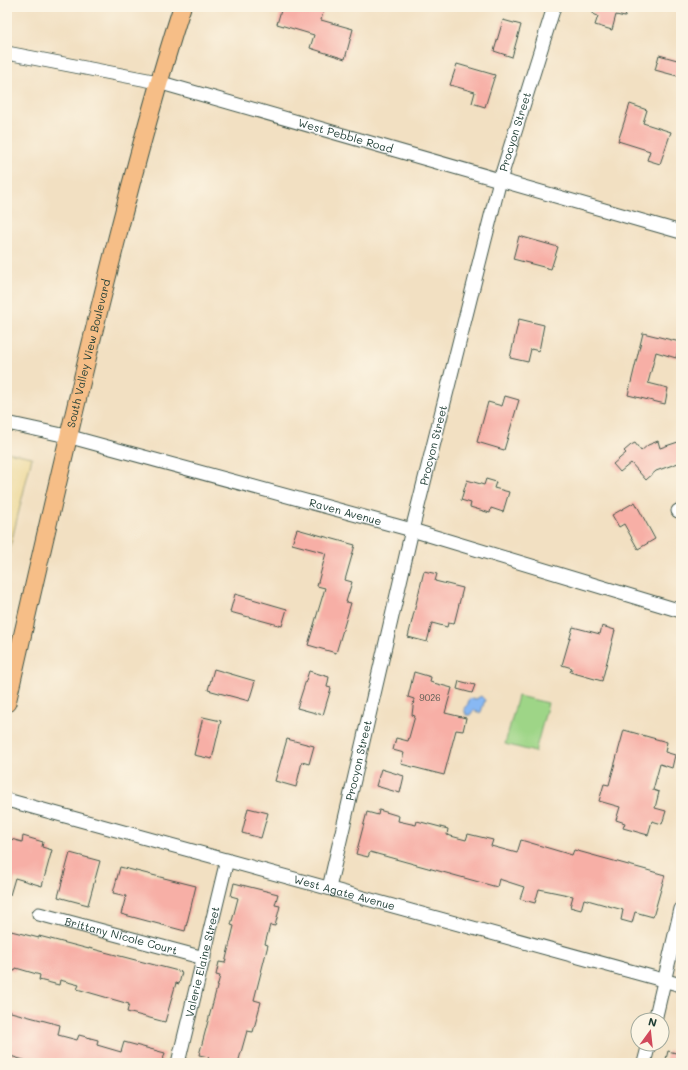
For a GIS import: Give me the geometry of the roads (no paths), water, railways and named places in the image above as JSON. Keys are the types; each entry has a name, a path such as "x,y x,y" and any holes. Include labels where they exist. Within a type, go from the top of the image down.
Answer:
{"main road":[{"name":"South Valley View Boulevard","path":"7,703 67,436 158,82 182,7"}],"street":[{"name":"Procyon Street","path":"329,888 412,530 500,180 554,7"},
{"name":"West Pebble Road","path":"7,53 158,82 681,232"},
{"name":"Raven Avenue","path":"7,423 67,436 412,530 681,611"},
{"name":"West Agate Avenue","path":"7,800 681,985"},
{"name":"Valerie Elaine Street","path":"178,1063 227,860"},
{"path":"657,1012 681,909"},
{"name":"Brittany Nicole Court","path":"40,914 204,958"},
{"path":"644,1063 647,1052"}],"water":[{"path":"481,696 485,700 481,712 479,713 474,710 470,715 466,715 464,708 468,704 468,700 472,698 476,699"}]}
